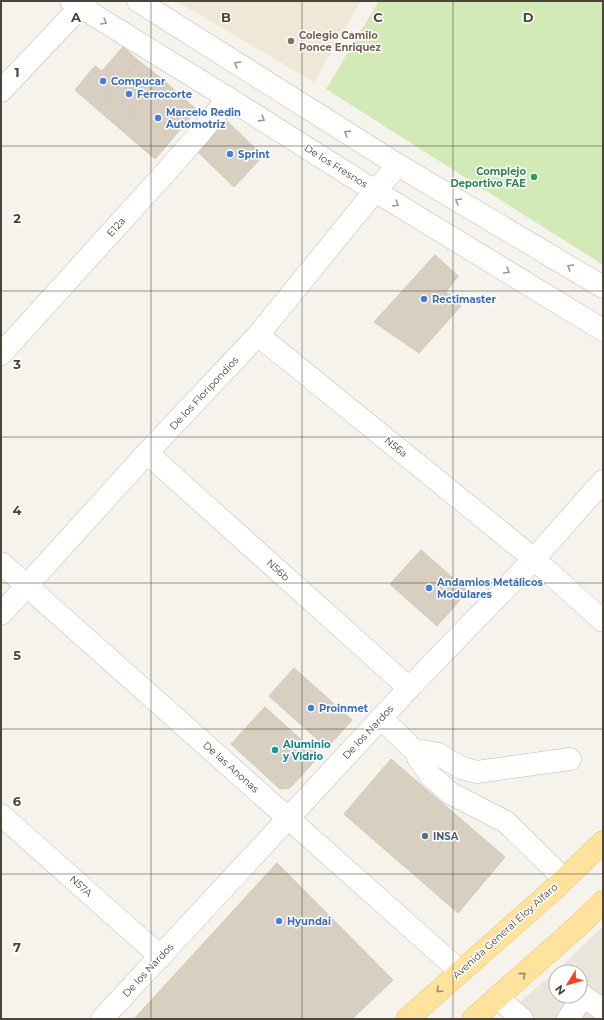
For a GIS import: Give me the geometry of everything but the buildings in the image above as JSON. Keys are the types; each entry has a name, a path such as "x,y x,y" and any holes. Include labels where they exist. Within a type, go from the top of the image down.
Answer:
{"main road":[{"name":"Avenida General Eloy Alfaro","path":"407,1019 564,879 603,842"},
{"path":"473,1019 603,902"}],"street":[{"path":"138,1 398,165 603,287"},
{"path":"1,91 79,3"},
{"name":"De los Fresnos","path":"79,3 375,191 603,330"},
{"name":"E12a","path":"1,354 166,172 228,98"},
{"name":"De los Floripondios","path":"1,614 147,453 258,335 375,191 398,165"},
{"name":"N56a","path":"258,335 534,559 603,621"},
{"name":"N56b","path":"147,453 409,688"},
{"name":"De los Nardos","path":"102,1019 409,688 534,559 603,481"},
{"name":"De las Anonas","path":"1,563 460,971"},
{"path":"381,718 417,753 418,758 430,775 450,793 506,822 564,879"},
{"path":"417,753 423,751 438,754 461,768 477,772 570,759"},
{"name":"N57A","path":"1,815 161,957"},
{"path":"497,997 522,1019"},
{"path":"588,999 603,1010"},
{"path":"568,1019 577,1004"}],"shaded area":[{"name":"Colegio Camilo Ponce Enriquez","path":"176,1 361,1 314,82"},
{"path":"603,926 603,1019 501,1019 548,978 548,1004 588,1004 588,964 564,964"}],"green space":[{"name":"Complejo Deportivo FAE","path":"379,1 603,1 603,265 326,89"}],"place":[{"name":"Colegio Camilo Ponce Enriquez","path":"291,41"},
{"name":"Compucar","path":"103,81"},
{"name":"Ferrocorte","path":"129,94"},
{"name":"Marcelo Redin Automotriz","path":"158,118"},
{"name":"Sprint","path":"230,154"},
{"name":"Complejo Deportivo FAE","path":"534,177"},
{"name":"Rectimaster","path":"424,299"},
{"name":"Andamios Metálicos Modulares","path":"429,588"},
{"name":"Proinmet","path":"311,708"},
{"name":"Aluminio y Vidrio","path":"275,750"},
{"name":"INSA","path":"425,836"},
{"name":"Hyundai","path":"279,921"}]}
